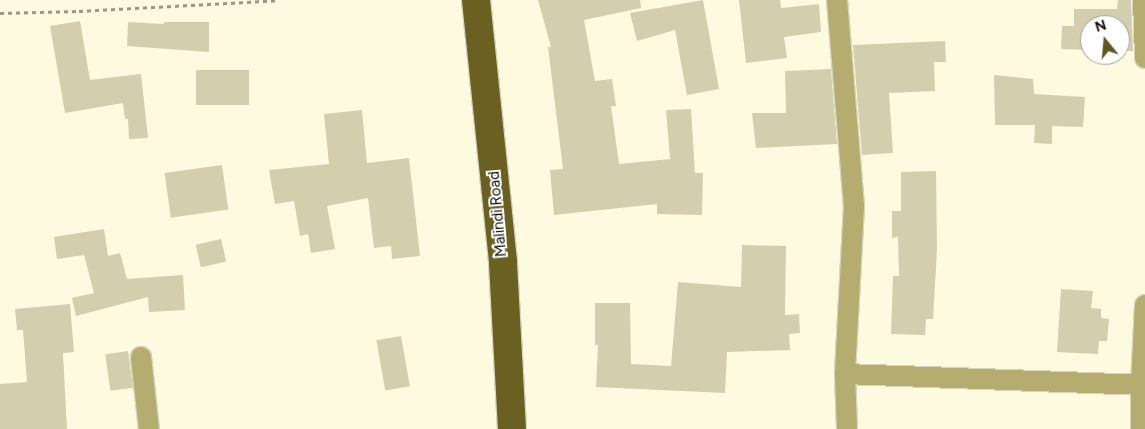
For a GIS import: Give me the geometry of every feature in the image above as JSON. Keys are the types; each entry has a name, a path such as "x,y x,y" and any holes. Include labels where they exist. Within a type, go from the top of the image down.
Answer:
{"highway":[{"name":"Malindi Road","path":"476,0 503,263 512,429"}],"street":[{"path":"837,0 854,206 845,374 847,429"},
{"path":"1143,0 1145,58"},
{"path":"1141,429 1145,304"},
{"path":"141,357 150,429"},
{"path":"845,374 1141,385"}],"path":[{"path":"0,13 79,11 279,0"}],"building":[{"path":"538,0 640,0 641,8 584,20 595,81 612,79 616,106 611,106 619,164 670,159 666,110 691,109 695,173 703,173 702,215 657,214 657,204 554,215 550,170 563,169 548,47 551,47"},
{"path":"703,0 719,89 687,95 675,30 637,41 630,13"},
{"path":"739,0 780,0 781,8 819,4 821,32 784,37 787,58 746,63"},
{"path":"1118,0 1131,0 1133,51 1130,51 1130,15 1080,15 1080,50 1061,49 1062,26 1074,26 1074,9 1117,9"},
{"path":"80,21 90,80 141,74 148,138 129,139 128,119 125,119 123,103 65,113 50,26"},
{"path":"128,22 164,24 164,22 209,22 209,52 127,46"},
{"path":"945,41 946,62 934,62 935,91 889,93 893,153 862,155 853,45"},
{"path":"831,69 837,144 756,148 752,113 786,113 785,71"},
{"path":"196,70 249,70 249,105 196,105"},
{"path":"994,75 1033,79 1034,94 1085,97 1083,127 1052,126 1052,144 1034,143 1035,125 995,125"},
{"path":"362,110 367,163 409,158 420,256 392,259 391,246 374,248 368,198 327,206 335,249 311,253 308,234 300,236 294,201 275,204 269,170 329,164 324,114"},
{"path":"222,165 228,210 171,218 165,173"},
{"path":"936,171 937,250 933,319 926,319 925,335 891,334 893,276 899,276 898,237 892,238 892,211 901,211 901,172"},
{"path":"104,229 108,256 120,253 127,279 183,275 185,310 149,312 148,297 76,316 72,298 94,293 84,255 57,259 54,237"},
{"path":"221,239 226,261 201,267 196,245"},
{"path":"742,245 786,246 785,315 799,314 800,333 789,334 790,350 727,352 725,393 596,387 598,345 595,345 595,303 630,303 631,364 671,366 678,282 741,287"},
{"path":"1061,289 1093,291 1091,308 1101,309 1101,318 1109,319 1107,341 1099,341 1098,354 1057,352"},
{"path":"70,304 74,352 63,353 67,429 0,429 0,384 27,382 23,330 17,330 15,309"},
{"path":"401,336 410,386 385,391 376,340"},
{"path":"128,351 133,388 110,391 105,354"}]}
